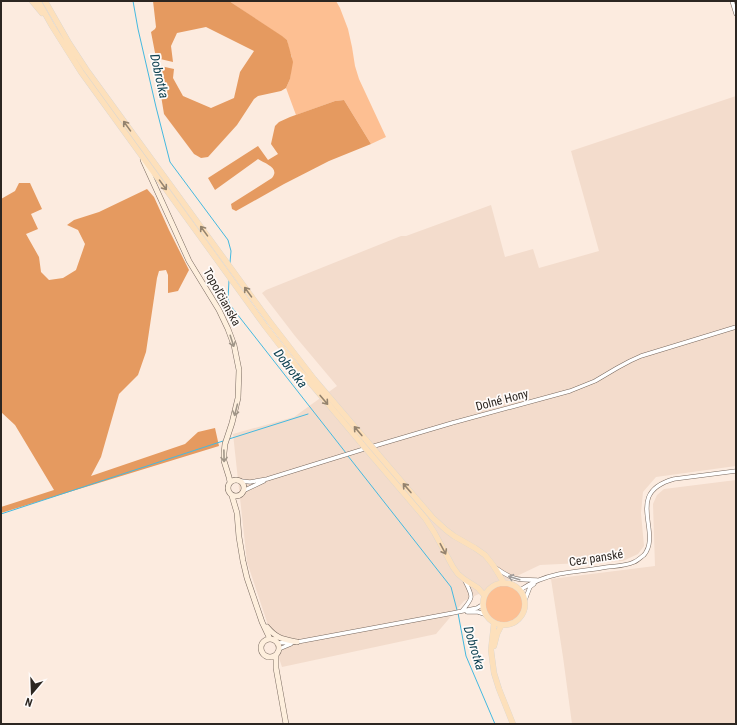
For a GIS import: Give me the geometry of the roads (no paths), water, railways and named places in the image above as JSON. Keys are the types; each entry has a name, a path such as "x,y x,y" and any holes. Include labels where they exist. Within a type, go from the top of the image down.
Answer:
{"main road":[{"path":"32,1 52,26"},
{"path":"38,1 52,26 85,77 118,124 265,326 296,366 364,442 378,454 433,518 450,533 485,555 504,583"},
{"path":"45,1 86,69 234,273 300,362 364,442 372,456 424,518 434,532 458,574 478,588 484,595"},
{"path":"48,1 54,18"},
{"path":"498,583 504,583 515,586 520,590 525,600 524,609 522,615 515,623 502,626 487,618 484,614 482,605 484,595 487,590 498,583"},
{"path":"494,623 490,650 494,673 498,689 513,724"},
{"path":"492,656 497,634 502,626"}],"street":[{"path":"732,1 736,14"},
{"name":"Topoľčianska","path":"140,154 185,253 222,316 234,346 239,370 238,398 224,452 224,461 230,482"},
{"name":"Dolné Hony","path":"241,481 250,482 268,478 452,423 570,391 595,381 641,356 736,327"},
{"name":"Cez panské","path":"540,580 559,574 625,565 635,562 644,555 649,544 647,510 649,496 655,488 664,482 674,479 736,471"},
{"name":"Dolné Hony","path":"241,494 268,478"},
{"path":"237,513 244,486 241,481 236,480 230,482 227,489 232,496 237,513 239,537 247,578 262,622 270,639 274,640 278,646 276,668 286,724"},
{"path":"232,496 241,494"},
{"path":"492,565 513,579 540,580"},
{"path":"462,612 472,597 464,579"},
{"path":"520,590 540,580"},
{"path":"525,600 530,587 540,580"},
{"path":"462,612 482,605"},
{"path":"278,646 453,613 478,612 484,614"},
{"path":"262,622 264,641 261,651 269,657 276,668"},
{"path":"262,622 278,638 297,642"},
{"path":"264,641 270,639"},
{"path":"269,657 276,655"}],"waterway":[{"name":"Dobrotka","path":"133,1 138,29 170,162 228,240 231,251 230,263"},
{"name":"Dobrotka","path":"229,280 228,299 230,305 346,453"},
{"path":"229,439 308,414"},
{"path":"1,514 223,441"},
{"name":"Dobrotka","path":"348,456 451,587 457,610"},
{"name":"Dobrotka","path":"458,613 466,656 495,724"}]}
